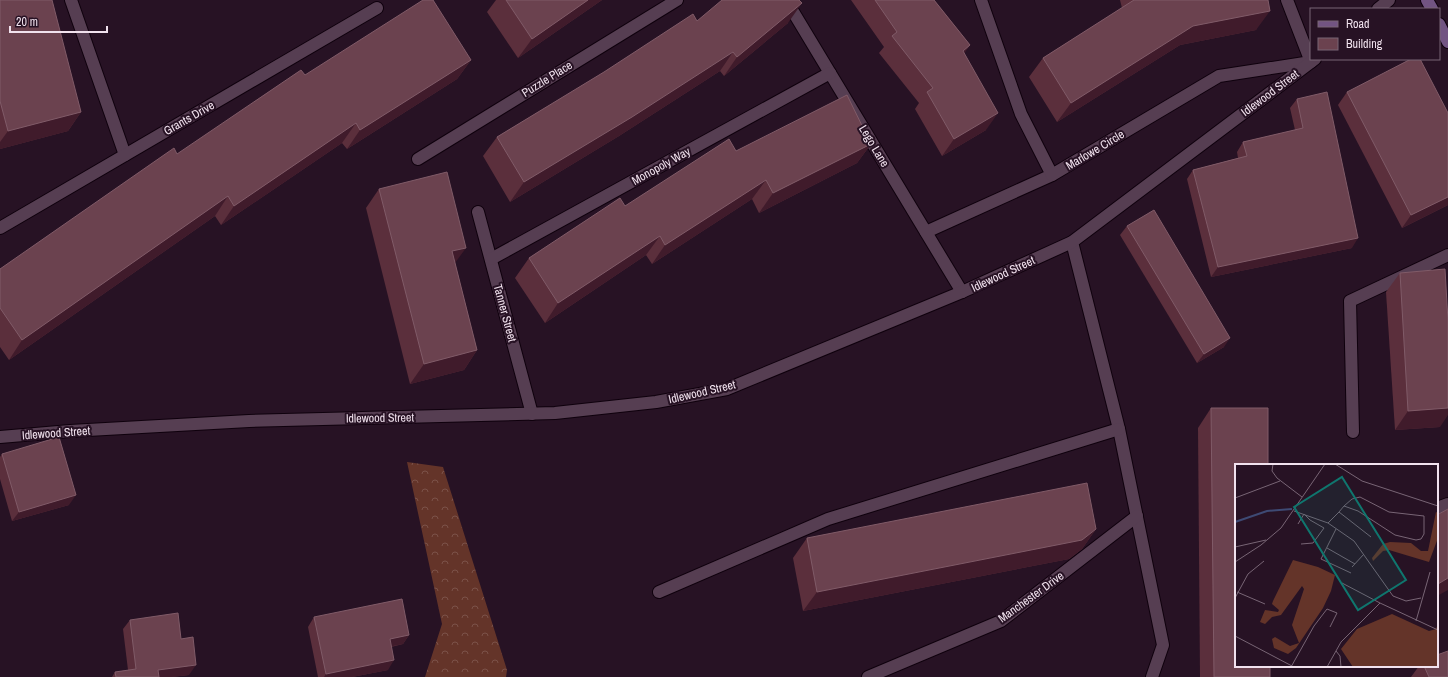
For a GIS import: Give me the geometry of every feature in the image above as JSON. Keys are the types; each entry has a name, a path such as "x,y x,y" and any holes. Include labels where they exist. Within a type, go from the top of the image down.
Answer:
{"street":[{"path":"72,0 126,155"},
{"name":"Puzzle Place","path":"418,159 677,0"},
{"name":"Lego Lane","path":"786,0 962,292"},
{"name":"Marlowe Circle","path":"981,0 1021,114 1052,175 1219,76 1313,60"},
{"path":"1287,0 1310,53"},
{"path":"1379,8 1389,0"},
{"name":"Grants Drive","path":"0,228 377,8"},
{"path":"1440,26 1448,42"},
{"name":"Idlewood Street","path":"0,437 249,421 555,413 656,402 727,389 962,292 1072,242 1313,60"},
{"name":"Monopoly Way","path":"491,259 830,73"},
{"path":"926,232 1052,175"},
{"name":"Tanner Street","path":"478,212 532,414"},
{"path":"1072,242 1119,429 1163,645 1152,677"},
{"path":"1353,432 1350,301 1448,255"},
{"path":"659,592 828,519 1119,429"},
{"path":"1438,508 1448,504"},
{"name":"Manchester Drive","path":"868,677 1001,621 1137,516"}],"green space":[{"path":"407,462 443,467 507,670 506,677 425,677 442,624"}],"building":[{"path":"0,0 52,0 81,112 8,131 0,101"},
{"path":"423,0 433,0 471,60 360,130 356,123 234,206 228,196 22,340 0,308 0,269 174,148 177,154 301,70 305,75"},
{"path":"506,0 588,0 532,39"},
{"path":"722,0 799,0 802,3 737,57 733,52 632,117 524,182 497,137 604,72 693,14 697,21"},
{"path":"875,0 934,0 970,45 963,51 998,113 954,139 927,92 933,88 892,36 897,32"},
{"path":"1134,0 1268,0 1270,11 1193,26 1071,103 1043,58"},
{"path":"1409,60 1421,60 1448,113 1448,197 1411,215 1347,92"},
{"path":"1327,92 1358,238 1218,267 1193,170 1247,156 1243,142 1303,128 1297,99"},
{"path":"847,95 871,144 773,193 766,180 665,245 660,236 558,303 529,258 620,198 625,206 729,139 736,151"},
{"path":"447,172 466,248 452,251 477,350 424,364 379,189"},
{"path":"1154,210 1230,338 1204,354 1127,226"},
{"path":"1445,269 1448,321 1448,408 1408,411 1400,273"},
{"path":"1211,408 1268,408 1268,464 1235,464 1235,667 1270,667 1270,677 1214,677"},
{"path":"59,437 76,495 19,512 2,454"},
{"path":"1087,483 1096,529 1082,540 817,592 807,538"},
{"path":"1448,509 1448,578 1438,584 1438,514"},
{"path":"402,599 409,635 390,639 394,660 326,674 314,617"},
{"path":"178,613 181,639 193,637 196,665 158,670 159,677 116,677 115,672 136,669 130,620"},
{"path":"1448,651 1448,677 1429,677 1424,667 1438,667 1438,655"}]}
